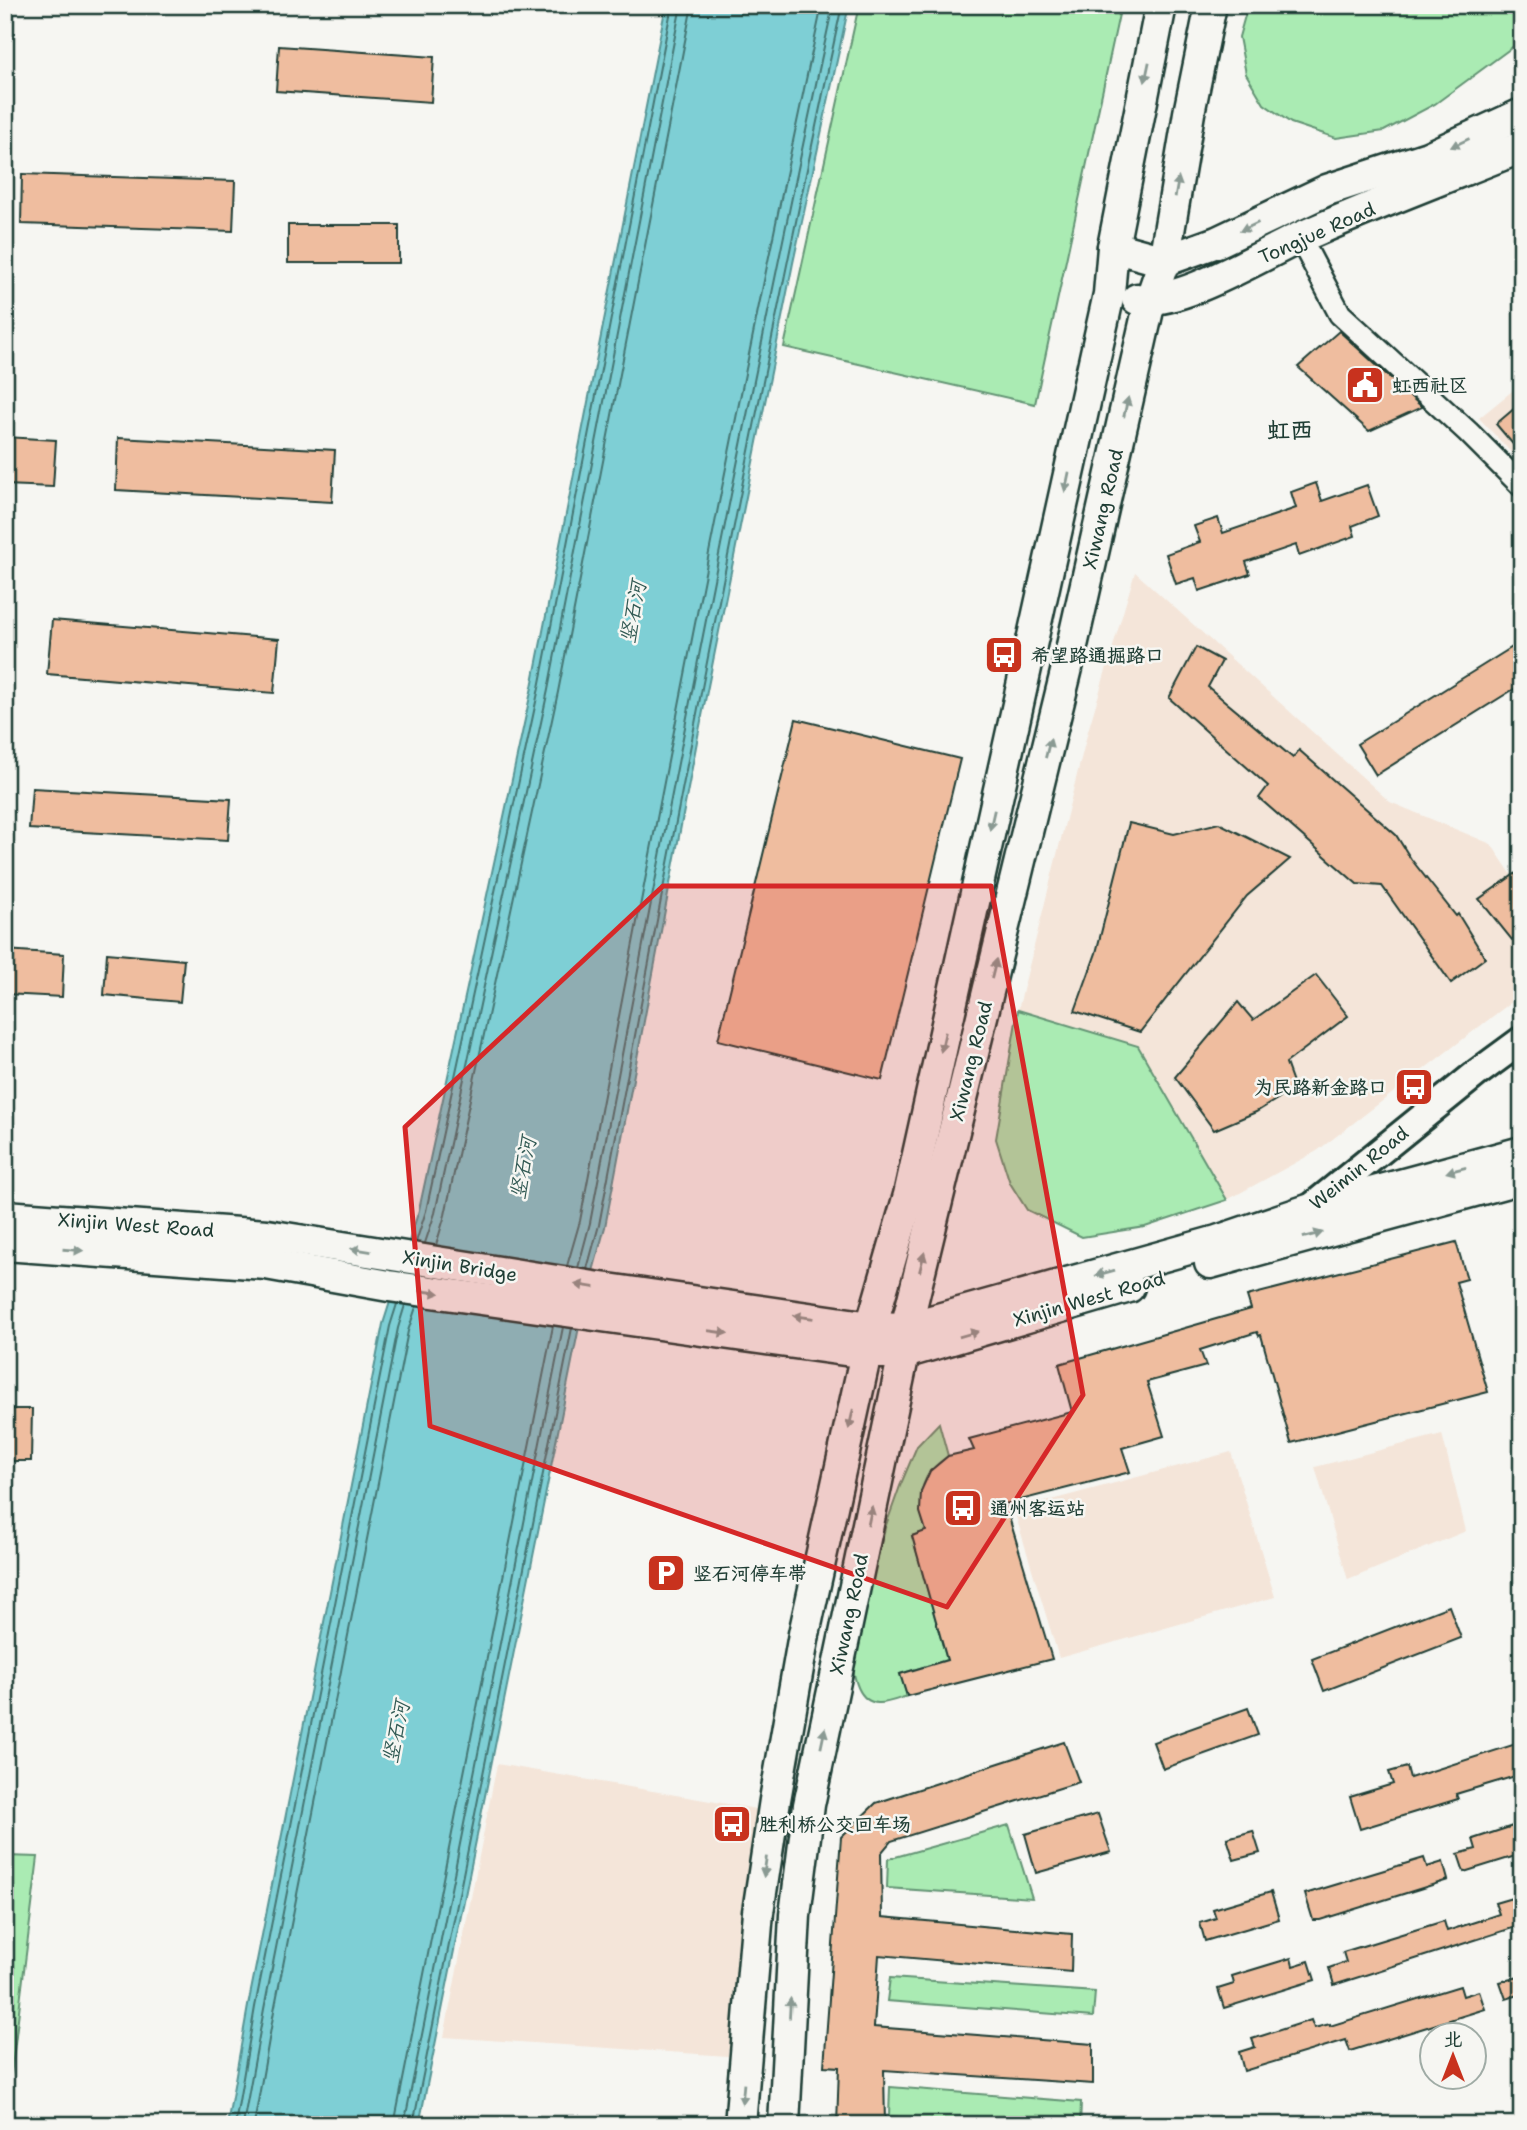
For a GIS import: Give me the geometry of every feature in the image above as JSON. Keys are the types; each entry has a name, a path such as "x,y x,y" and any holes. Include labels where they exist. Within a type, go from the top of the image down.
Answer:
{"main road":[{"name":"Xiwang Road","path":"740,2125 758,1912 804,1634 869,1340 909,1195 1109,294 1113,247 1161,5"},
{"name":"Xiwang Road","path":"784,2125 795,1915 809,1805 905,1341 1067,668 1150,301 1164,261 1189,113 1211,5"},
{"name":"Tongjue Road","path":"1164,261 1217,242 1327,190 1428,157 1522,114"},
{"name":"Tongjue Road","path":"1109,294 1150,301 1199,286 1300,238 1522,147"},
{"path":"1113,247 1164,261"},
{"name":"Xinjin West Road","path":"905,1341 1308,1210 1522,1153"},
{"name":"Xinjin West Road","path":"651,1309 869,1340 905,1341 1522,1178"},
{"name":"Xinjin West Road","path":"5,1216 267,1235"},
{"name":"Xinjin Bridge","path":"267,1235 651,1309"},
{"name":"Xinjin West Road","path":"5,1245 266,1264"},
{"name":"Xinjin Bridge","path":"266,1264 389,1286 651,1309"}],"street":[{"path":"1300,238 1340,314 1468,432 1522,486"},
{"name":"Weimin Road","path":"1223,1259 1308,1210 1477,1073 1522,1040"}],"highlighted area":[{"path":"663,886 991,886 1083,1395 947,1607 430,1426 405,1127"}],"shaded area":[{"path":"1522,383 1522,464 1479,418"},
{"path":"1135,572 1390,802 1491,844 1522,890 1522,994 1317,1151 1227,1200 1138,1046 1018,1010 1088,731"},
{"path":"1442,1434 1466,1531 1348,1580 1315,1467"},
{"path":"1231,1452 1275,1597 1059,1658 1014,1510"},
{"path":"497,1764 762,1810 728,2056 444,2037"}],"green space":[{"path":"859,5 1121,5 1035,404 784,347"},
{"path":"1248,5 1522,5 1522,40 1435,104 1384,131 1336,138 1291,123 1264,104 1246,74 1239,37"},
{"path":"1018,1010 1138,1046 1227,1200 1145,1227 1082,1237 1027,1210 1010,1183 996,1139"},
{"path":"939,1423 948,1456 933,1469 923,1485 921,1508 926,1531 912,1536 947,1660 900,1674 907,1696 885,1703 871,1702 858,1688 852,1662 885,1528 900,1486 917,1446"},
{"path":"1009,1825 1032,1898 887,1888 888,1859"},
{"path":"5,1856 38,1857 5,2124"},
{"path":"890,1978 1095,1992 1093,2017 887,2001"},
{"path":"890,2087 1081,2102 1080,2125 976,2125 889,2116"}],"water":[{"name":"竖石河","path":"666,5 849,5 793,263 698,736 605,1227 582,1312 419,2125 227,2125 248,2006 383,1324 419,1210 532,687"}],"building":[{"path":"279,46 434,57 431,102 276,91"},
{"path":"22,174 235,181 233,231 21,224"},
{"path":"288,225 399,225 399,263 288,263"},
{"name":"虹西社区","path":"1339,331 1422,407 1369,431 1298,367"},
{"path":"1522,402 1522,455 1496,424"},
{"path":"5,437 56,440 53,487 5,485"},
{"path":"118,438 335,450 332,502 116,490"},
{"path":"1316,483 1322,501 1367,485 1378,516 1352,526 1355,536 1299,556 1296,545 1246,562 1250,574 1199,591 1195,578 1176,584 1166,554 1200,542 1194,526 1218,518 1223,533 1296,508 1291,492"},
{"path":"52,620 279,639 274,693 47,674"},
{"path":"1522,641 1522,684 1376,775 1357,744"},
{"path":"1196,647 1222,661 1208,687 1293,758 1299,750 1396,835 1411,859 1456,916 1458,914 1485,958 1451,983 1382,886 1357,884 1259,798 1268,786 1169,698"},
{"path":"796,719 960,759 882,1080 718,1040"},
{"path":"32,788 231,799 228,840 29,829"},
{"path":"1129,823 1174,834 1219,823 1290,859 1247,896 1140,1032 1075,1011 1096,953"},
{"path":"1522,869 1522,933 1512,940 1479,899"},
{"path":"5,950 64,954 62,997 5,994"},
{"path":"107,953 184,960 180,1002 104,995"},
{"path":"1316,975 1348,1016 1286,1063 1295,1088 1256,1112 1214,1130 1175,1077 1238,1002 1253,1020"},
{"path":"1456,1242 1467,1279 1456,1282 1488,1392 1291,1443 1261,1335 1257,1332 1200,1350 1206,1366 1147,1382 1164,1436 1122,1448 1130,1472 1005,1504 1052,1659 907,1696 900,1674 947,1660 912,1536 926,1531 920,1512 921,1491 930,1471 948,1456 974,1450 969,1439 1072,1412 1059,1364 1251,1309 1247,1296"},
{"path":"5,1409 32,1409 31,1461 5,1461"},
{"path":"1449,1606 1461,1638 1324,1691 1312,1659"},
{"path":"1248,1708 1258,1735 1163,1769 1153,1742"},
{"path":"1064,1742 1079,1782 891,1841 881,1853 882,1917 1072,1934 1071,1972 879,1955 874,2027 1093,2044 1093,2084 884,2070 885,2125 837,2125 839,2067 824,2066 841,1837 876,1803"},
{"path":"1522,1742 1522,1774 1456,1794 1458,1799 1360,1829 1350,1797 1393,1784 1389,1772 1407,1767 1410,1778"},
{"path":"1098,1814 1111,1852 1036,1873 1025,1834"},
{"path":"1522,1823 1522,1854 1464,1872 1458,1854 1476,1849 1473,1839"},
{"path":"1253,1831 1260,1853 1234,1860 1227,1838"},
{"path":"1424,1858 1427,1867 1443,1862 1448,1880 1313,1920 1305,1894"},
{"path":"1271,1892 1279,1919 1205,1941 1200,1923 1216,1918 1213,1909"},
{"path":"1512,1898 1515,1908 1522,1906 1522,1925 1334,1985 1329,1968 1346,1962 1343,1952 1444,1921 1447,1931 1499,1914 1495,1903"},
{"path":"1291,1958 1293,1966 1309,1961 1315,1980 1224,2008 1218,1989 1234,1984 1232,1976"},
{"path":"1522,1976 1522,1994 1506,1999 1500,1982"},
{"path":"1460,1986 1463,1996 1479,1991 1485,2009 1443,2022 1418,2022 1418,2030 1350,2051 1346,2040 1244,2071 1239,2052 1255,2047 1252,2039 1311,2020 1314,2028 1330,2026"}],"place":[{"name":"虹西社区","path":"1365,385"},
{"name":"希望路通掘路口","path":"1004,655"},
{"name":"为民路新金路口","path":"1414,1087"},
{"name":"通州客运站","path":"963,1508"},
{"name":"竖石河停车带","path":"666,1573"},
{"name":"胜利桥公交回车场","path":"732,1824"}],"district":[{"name":"虹西","path":"1290,430"}]}
